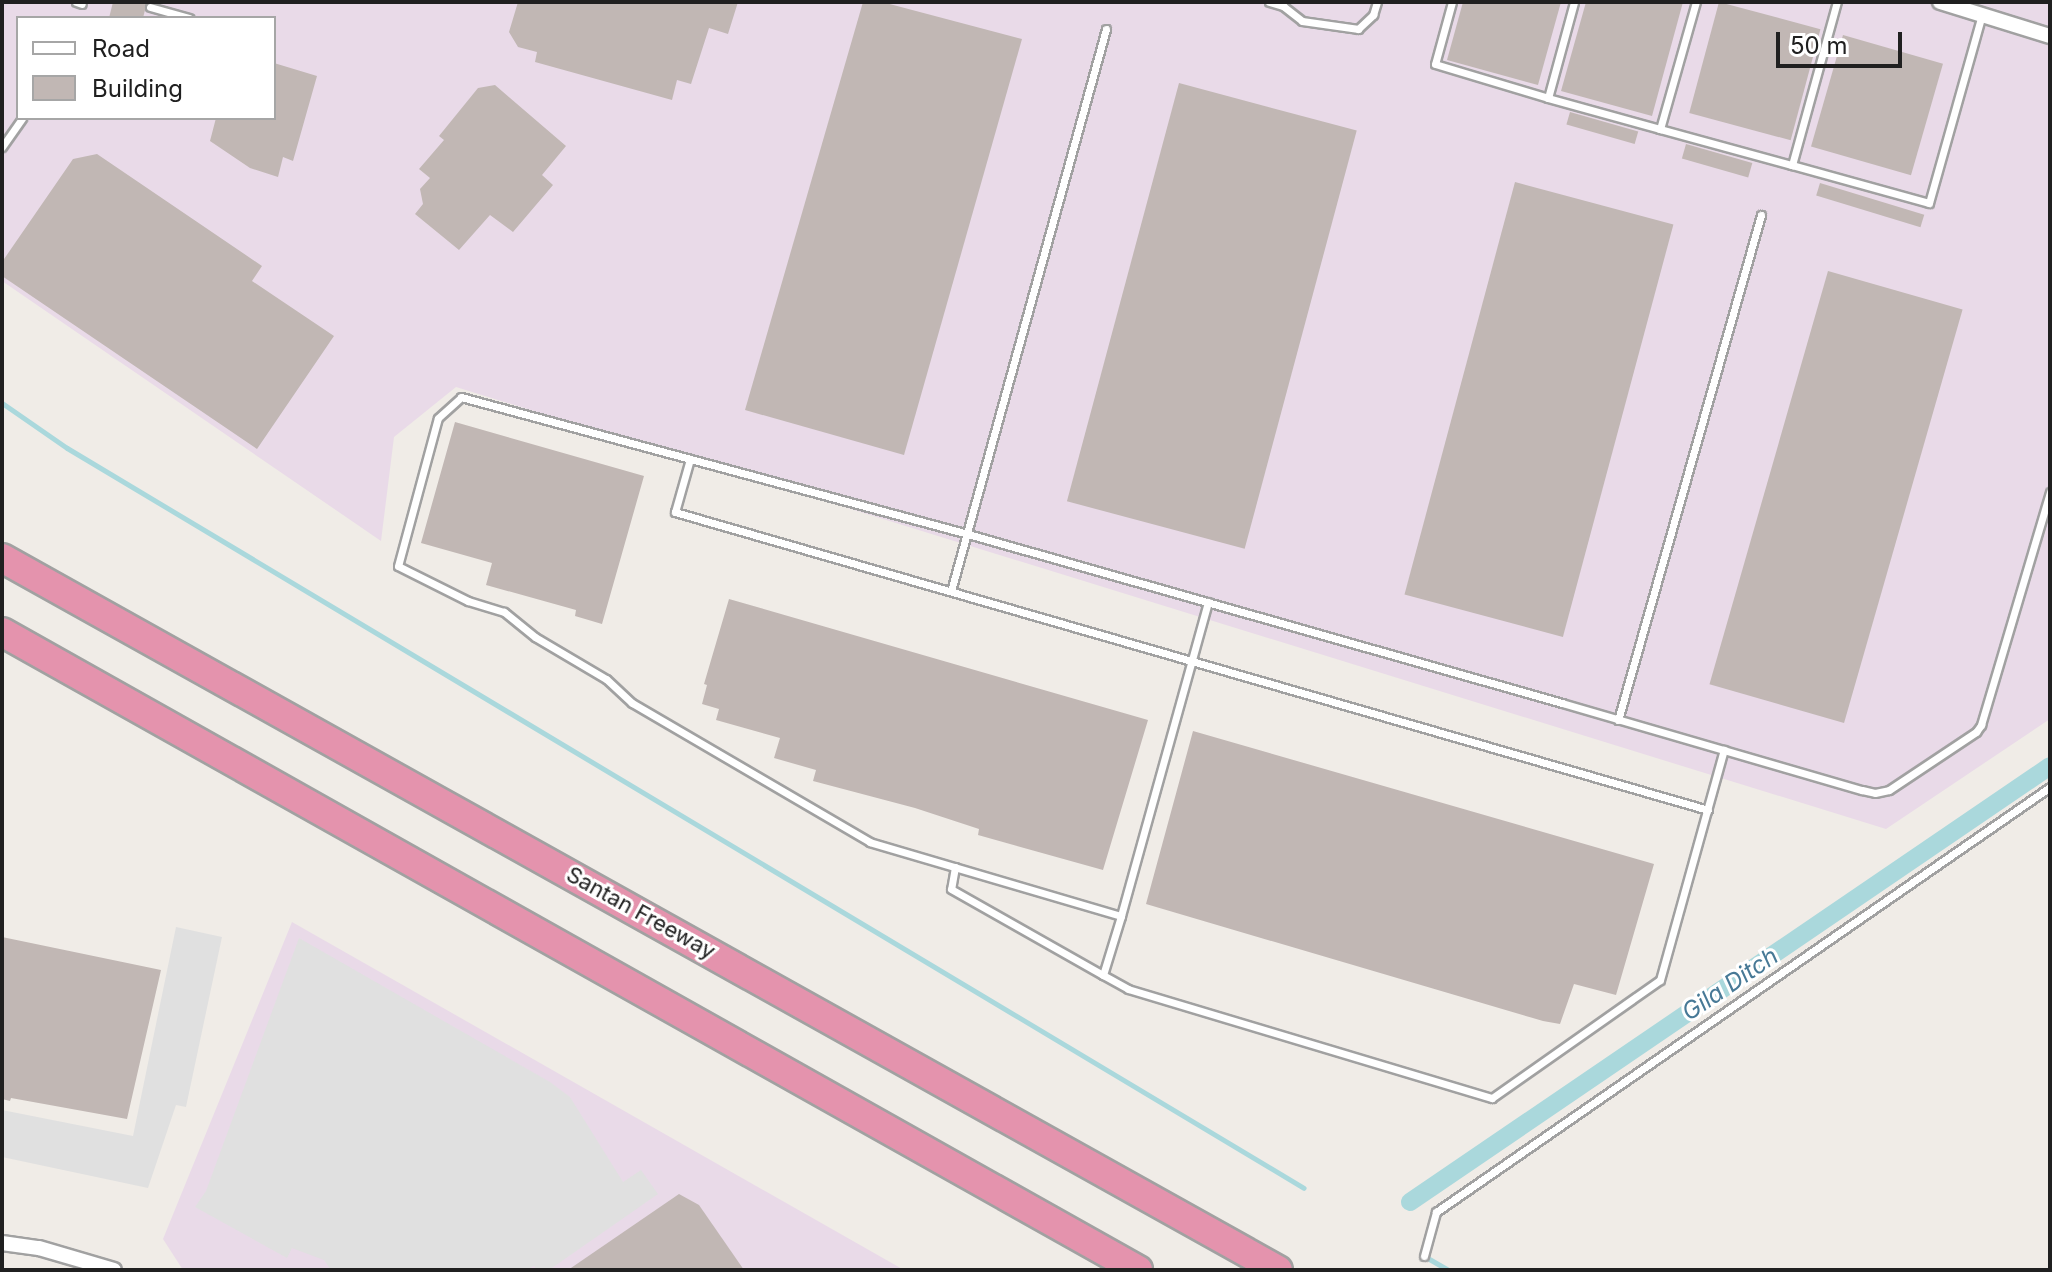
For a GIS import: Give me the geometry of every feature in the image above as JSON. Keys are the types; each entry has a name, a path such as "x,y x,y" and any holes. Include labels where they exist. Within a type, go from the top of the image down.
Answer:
{"highway":[{"path":"2,537 169,648"},
{"name":"Santan Freeway","path":"2,558 169,648 1278,1270"},
{"path":"2,632 1138,1270"},
{"path":"2,639 43,656"}],"street":[{"path":"1940,2 2050,36"},
{"path":"2,1243 39,1248 114,1270"}],"lane":[{"path":"1269,2 1283,6 1302,21 1358,29 1373,15 1377,2"},
{"path":"1452,2 1435,64 1929,203 1982,14"},
{"path":"1548,98 1574,2"},
{"path":"1660,129 1696,2"},
{"path":"1792,165 1837,2"},
{"path":"150,7 182,16"},
{"path":"951,591 1106,29"},
{"path":"2,147 21,120"},
{"path":"1618,720 1761,215"},
{"path":"1121,916 870,842 632,703 606,679 535,637 504,612 468,601 398,566 438,418 461,397 968,534 1875,793 1889,790 1976,732 1988,710 2050,492"},
{"path":"690,459 675,512 1708,810"},
{"path":"1103,975 1208,602"},
{"path":"955,867 951,889 1128,989 1492,1098 1660,980 1724,750"},
{"path":"1424,1256 1436,1212 2050,787"}],"shaded area":[{"path":"2,2 2050,2 2050,719 1886,829 456,387 394,437 381,541 2,281"},
{"path":"292,922 904,1270 183,1270 163,1239"},
{"path":"176,927 222,937 186,1107 176,1105 148,1188 2,1157 2,1110 133,1136"},
{"path":"299,938 550,1082 570,1097 623,1182 641,1170 658,1194 549,1270 537,1270 534,1266 527,1270 331,1270 324,1260 292,1248 287,1258 195,1207 206,1191"}],"building":[{"path":"113,2 147,2 144,16 110,16"},
{"path":"518,2 738,2 728,34 709,28 691,84 677,80 672,100 535,62 537,52 518,47 509,32"},
{"path":"863,2 882,2 1022,39 904,455 745,410"},
{"path":"1463,2 1561,2 1538,85 1447,60"},
{"path":"1586,2 1683,2 1652,116 1561,91"},
{"path":"1719,2 1820,29 1791,140 1689,113"},
{"path":"1843,35 1943,64 1911,175 1811,147"},
{"path":"276,64 317,76 293,161 283,157 278,177 250,168 210,141 215,120 276,120"},
{"path":"1179,83 1357,131 1245,549 1067,501"},
{"path":"495,85 566,146 542,175 553,185 513,232 490,215 459,250 415,214 423,204 420,189 430,178 419,169 444,140 439,136 478,88"},
{"path":"1570,112 1638,132 1635,144 1566,124"},
{"path":"1686,144 1752,163 1748,177 1682,158"},
{"path":"97,154 262,266 252,281 334,336 257,449 2,276 2,262 73,159"},
{"path":"1515,182 1673,224 1563,637 1404,594"},
{"path":"1820,183 1924,215 1920,227 1816,195"},
{"path":"1828,271 1963,310 1844,723 1709,684"},
{"path":"455,422 644,476 602,624 575,616 576,610 486,585 492,563 421,543"},
{"path":"729,599 1148,720 1103,870 978,835 979,829 915,808 813,781 816,770 774,758 780,738 716,720 719,709 702,704 707,685 704,684"},
{"path":"1193,731 1654,864 1616,995 1574,984 1560,1024 1543,1021 1146,904"},
{"path":"2,937 161,970 127,1119 11,1098 10,1101 2,1099"},
{"path":"679,1194 699,1205 744,1270 568,1270"}],"waterway":[{"path":"2,403 67,448 1304,1188"},
{"name":"Gila Ditch","path":"1410,1202 2050,766"},
{"path":"1424,1256 1448,1270"}]}
